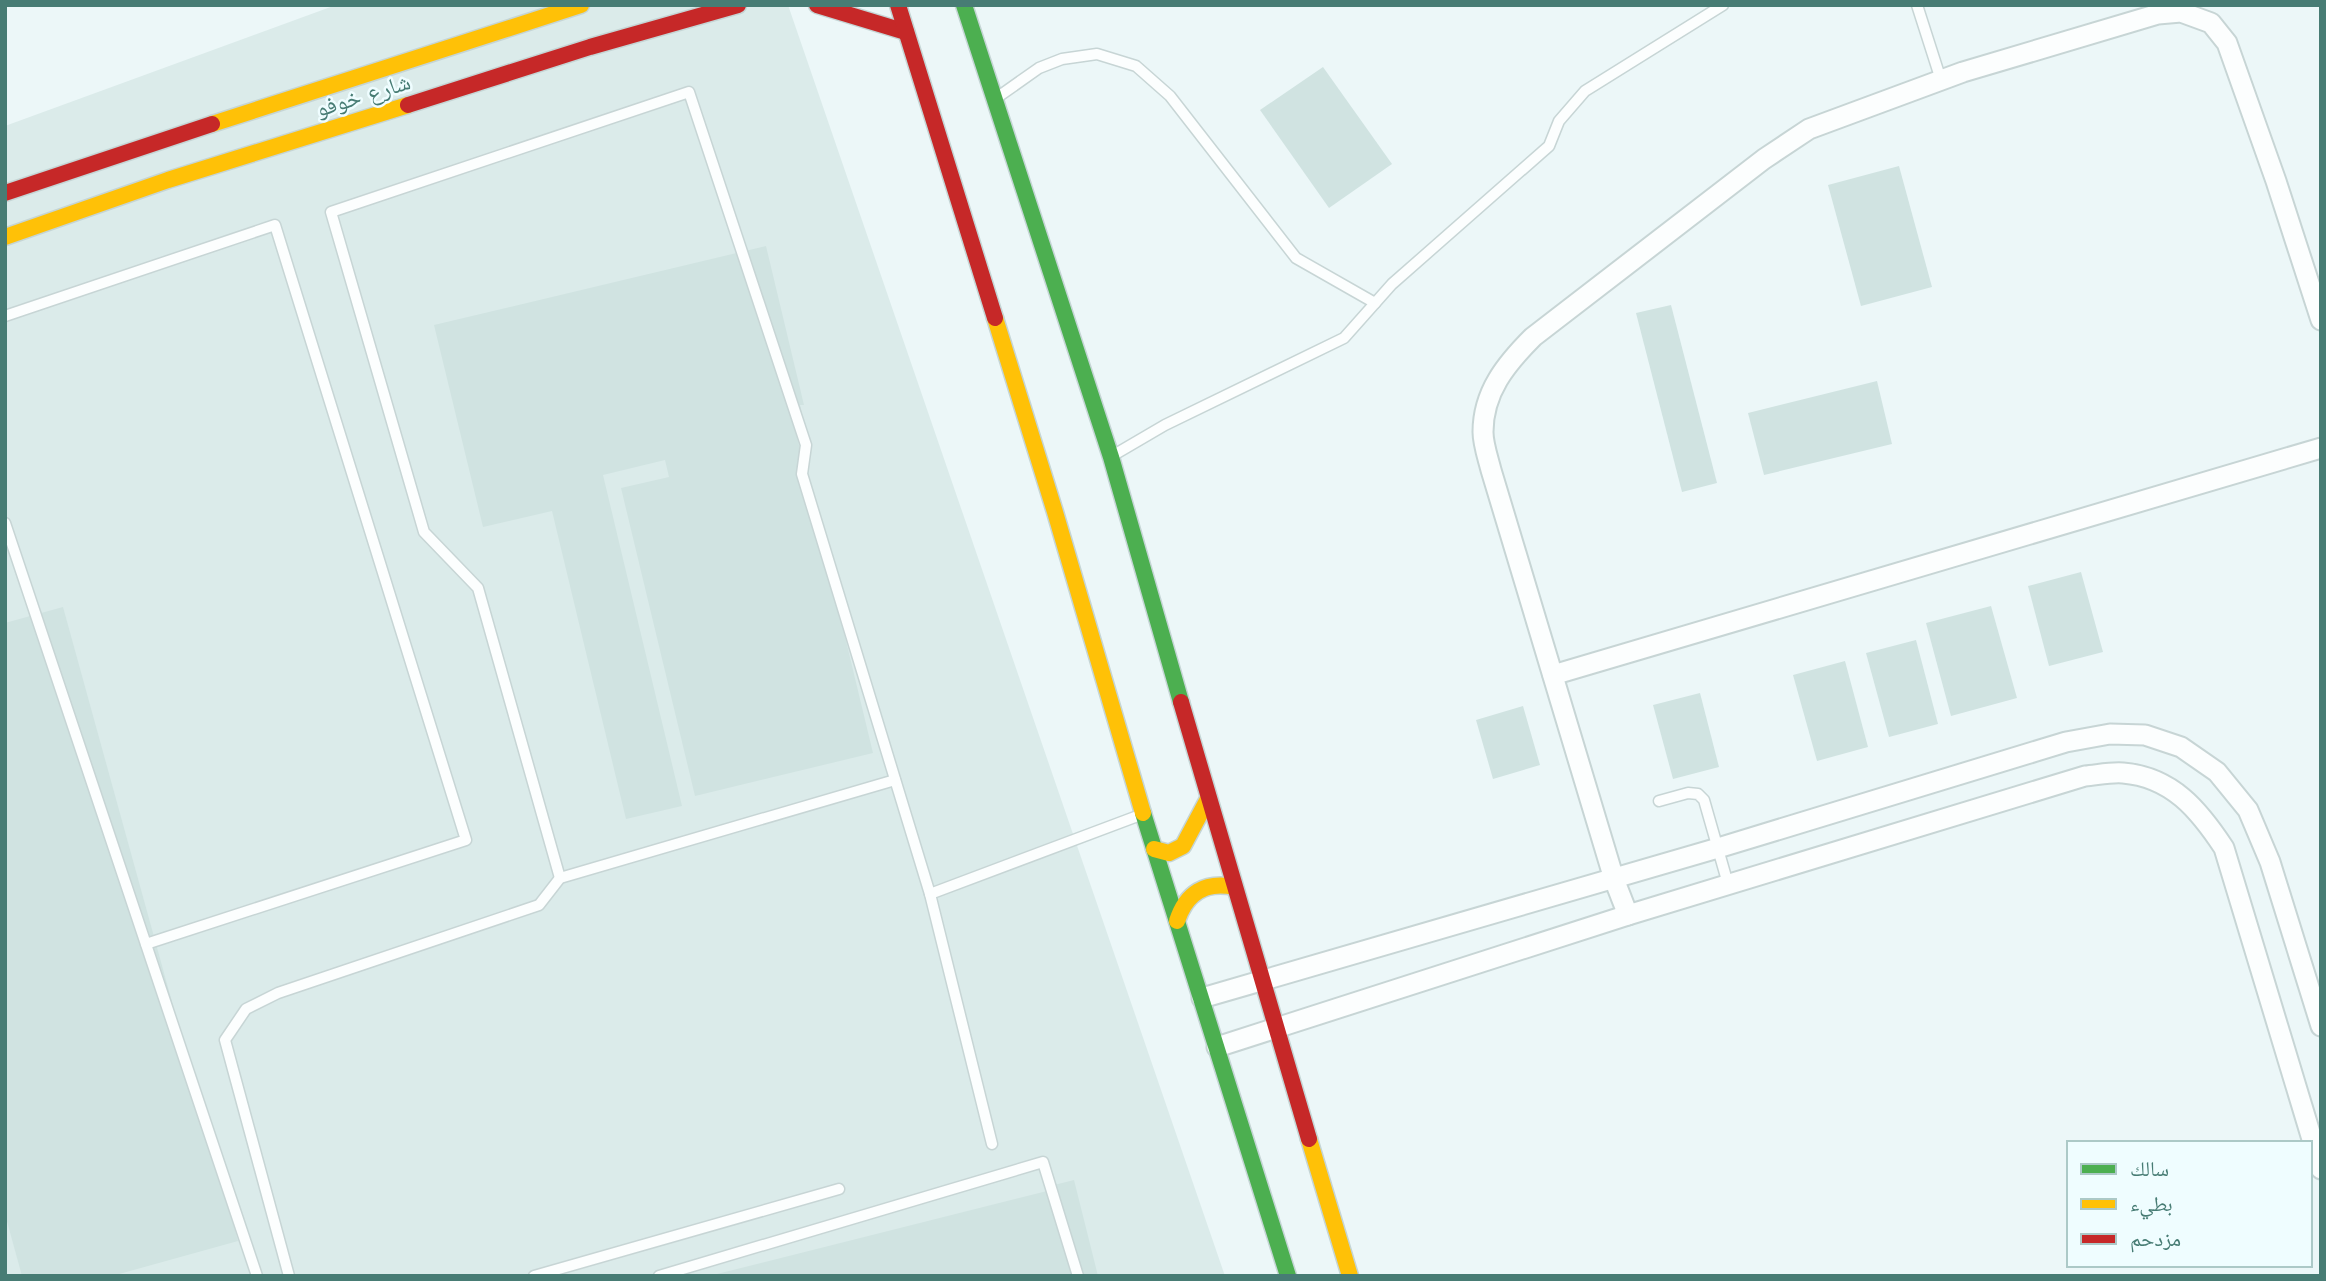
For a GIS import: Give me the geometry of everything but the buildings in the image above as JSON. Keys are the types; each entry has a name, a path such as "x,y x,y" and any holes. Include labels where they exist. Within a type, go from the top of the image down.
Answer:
{"street":[{"name":"شارع خوفو","path":"5,193 580,5"},
{"name":"شارع خوفو","path":"5,237 168,180 590,47 738,5"},
{"path":"817,5 906,32"},
{"path":"898,5 1051,499 1154,849 1288,1276"},
{"path":"964,5 1111,457 1208,799 1350,1276"},
{"path":"1628,915 1614,879 1491,470 1483,432 1489,396 1507,363 1544,328 1764,159 1809,129 1941,80 2158,14 2181,12 2211,23 2227,43 2321,320"},
{"path":"1553,675 2321,448"},
{"path":"1202,998 1614,879 2066,742 2110,734 2145,735 2182,747 2217,772 2248,810 2270,862 2321,1026"},
{"path":"1217,1047 1728,884 2085,776 2121,772 2148,777 2179,793 2206,820 2224,848 2315,1132 2321,1169"},
{"path":"1154,849 1169,853 1183,846 1208,799"},
{"path":"1177,921 1180,910 1192,892 1213,884 1234,887"}],"lane":[{"path":"1111,457 1165,425 1344,338 1392,284 1549,146 1559,121 1585,91 1723,5"},
{"path":"1917,5 1941,80"},
{"path":"995,99 1039,68 1062,59 1097,54 1136,66 1170,96 1296,258 1376,303"},
{"path":"560,878 478,587 424,532 331,212 689,92 806,445 802,474 930,894 992,1144"},
{"path":"5,316 275,225 466,841 146,944"},
{"path":"5,523 257,1276"},
{"path":"289,1276 226,1040 246,1009 278,993 539,905 560,878 895,780"},
{"path":"1659,801 1688,793 1698,794 1704,800 1728,884"},
{"path":"930,894 1144,814"},
{"path":"659,1276 1043,1162 1077,1276"},
{"path":"534,1276 839,1189"}],"shaded area":[{"path":"336,5 788,5 1225,1276 5,1276 5,126"}],"traffic: fast":[{"path":"964,5 1111,457 1181,702"},
{"path":"1143,813 1288,1276"}],"traffic: slow":[{"path":"212,124 581,5"},
{"path":"5,237 168,180 408,105"},
{"path":"995,318 1143,813"},
{"path":"1154,849 1169,853 1183,846 1208,799"},
{"path":"1177,921 1186,903 1198,891 1214,886 1234,887"},
{"path":"1309,1139 1350,1276"}],"traffic: jam":[{"path":"408,105 590,47 738,5"},
{"path":"817,5 906,32"},
{"path":"898,5 995,318"},
{"path":"5,193 212,124"},
{"path":"1181,702 1309,1139"}]}
